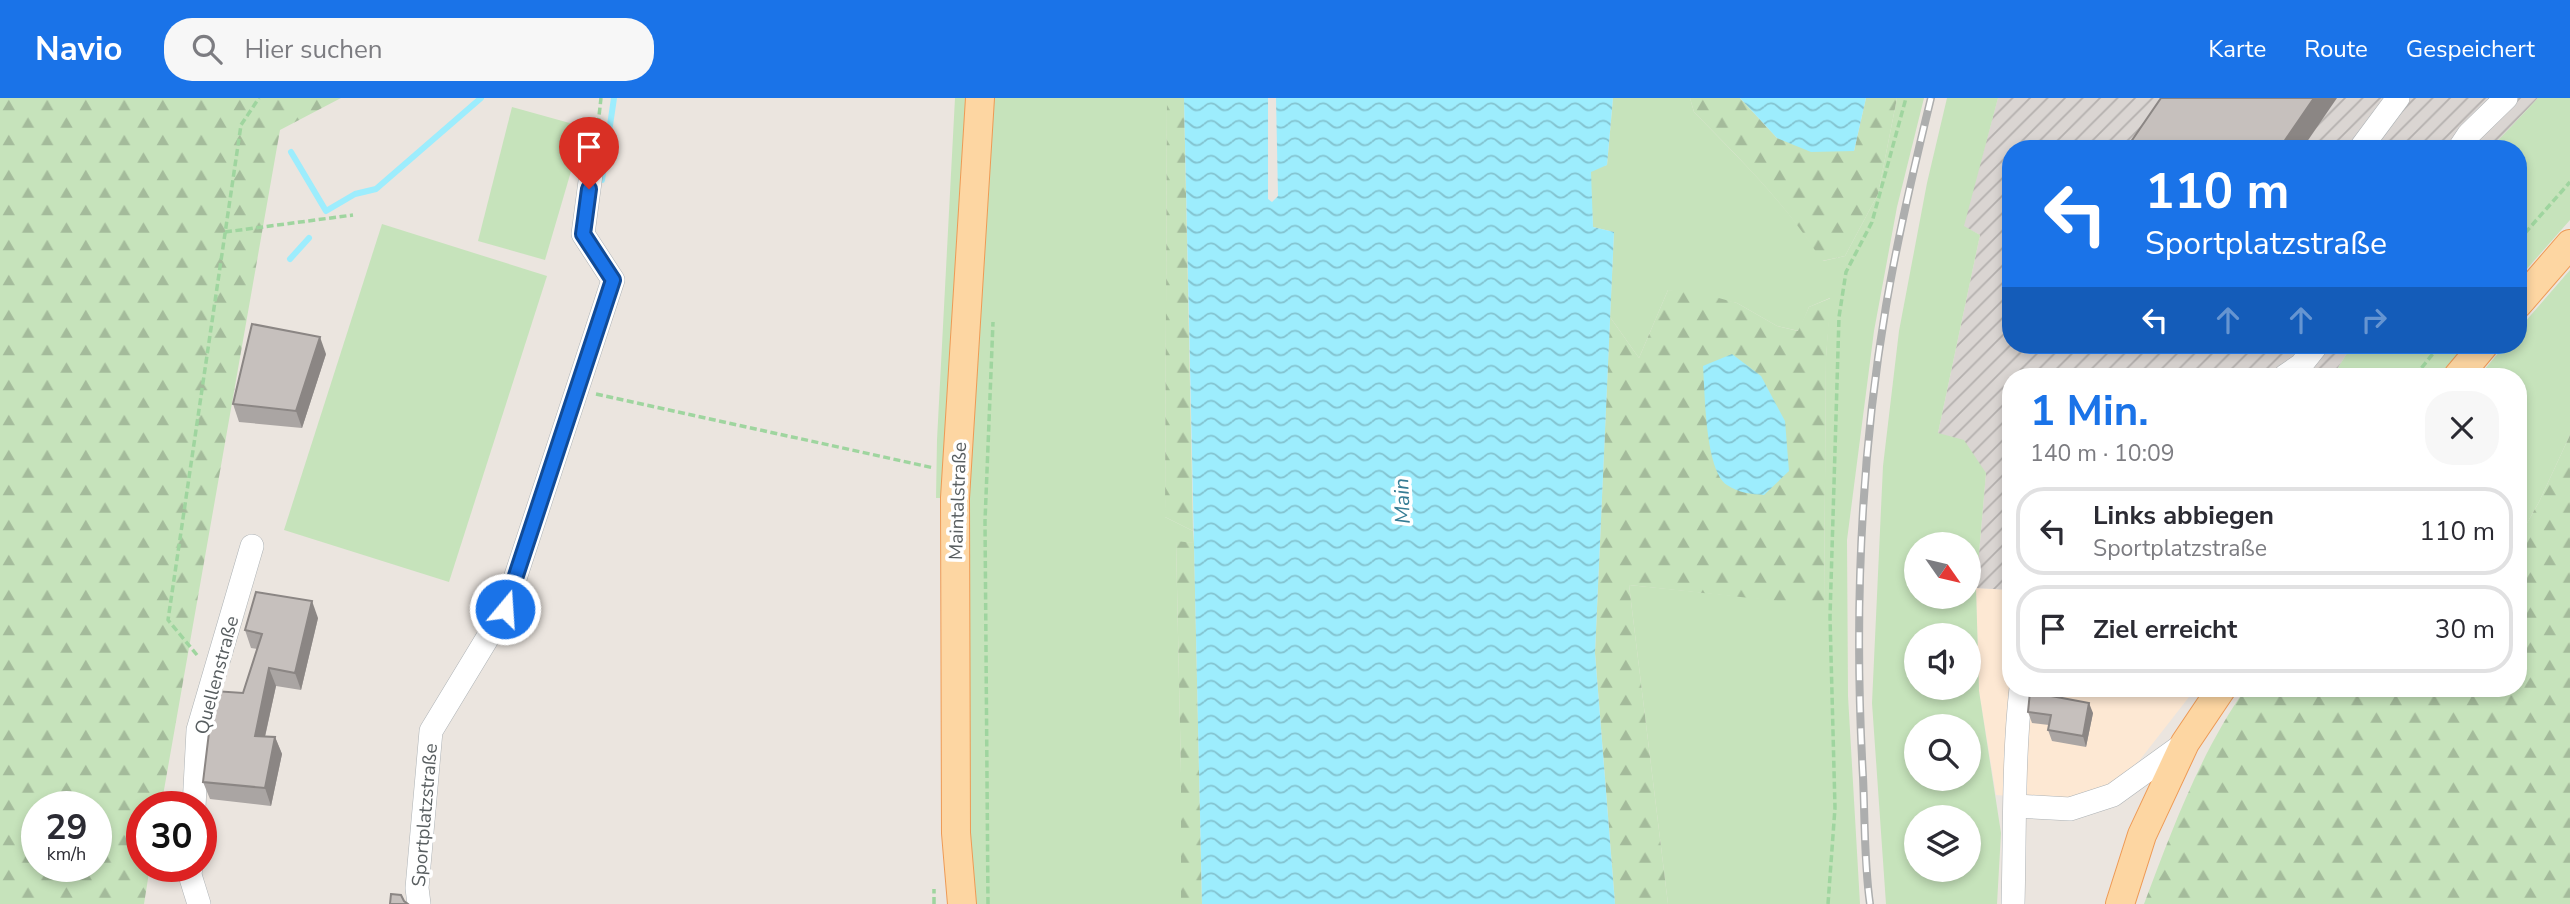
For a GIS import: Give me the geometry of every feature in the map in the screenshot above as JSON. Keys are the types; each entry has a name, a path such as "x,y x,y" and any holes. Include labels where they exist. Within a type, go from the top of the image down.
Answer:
{"main road":[{"name":"Maintalstraße","path":"962,904 956,833 955,498 980,98"},
{"path":"2527,294 2570,244"},
{"path":"2465,368 2476,354"},
{"path":"2120,904 2142,835 2185,743 2216,697"}],"street":[{"path":"2367,140 2398,98"},
{"path":"2465,140 2506,98"},
{"name":"Sportplatzstraße","path":"419,904 417,888 431,731 505,609 613,280 583,234 595,144"},
{"path":"2297,368 2310,354"},
{"name":"Quellenstraße","path":"195,791 198,730 252,545"},
{"path":"2013,904 2015,755 2020,697"},
{"path":"2016,806 2070,809 2112,795 2185,743"},
{"path":"192,882 198,904"}],"path":[{"path":"214,676 168,620 241,125 259,98"},
{"path":"1828,904 1835,808 1830,617 1839,317 1846,272 1872,222 1906,98"},
{"path":"2527,231 2570,182"},
{"path":"225,232 353,215"},
{"path":"988,904 985,521 993,319"},
{"path":"2421,368 2433,354"},
{"path":"577,389 937,468"}],"shaded area":[{"path":"1998,98 2538,98 2498,140 2002,140 2002,354 2346,354 2338,368 2002,368 2002,589 1981,588 1981,532 1986,473 1938,433 1980,235 1963,226"},
{"path":"1981,588 2002,589 2002,697 2189,697 2139,761 2108,787 2061,800 1996,795 1980,700 1981,623 1977,623 1977,609 1981,609"}],"green space":[{"path":"0,98 341,98 280,130 164,791 126,791 126,882 147,882 144,904 0,904"},
{"path":"955,98 1167,98 1165,517 1193,531 1194,543 1176,542 1181,904 962,904 954,498 936,498"},
{"path":"1167,98 1184,98 1193,531 1165,517"},
{"path":"1613,98 1690,98 1694,112 1746,165 1809,240 1823,261 1845,256 1878,194 1897,98 1924,98 1897,207 1874,331 1847,540 1848,696 1860,904 1668,904 1629,585 1824,605 1826,357 1830,298 1809,307 1799,331 1777,326 1737,303 1668,290 1639,358 1610,317 1614,232 1593,227 1590,169 1607,165"},
{"path":"1690,98 1740,98 1777,138 1854,151 1866,98 1897,98 1878,194 1845,256 1822,261 1778,202 1694,112"},
{"path":"1947,98 1998,98 1964,226 1980,235 1938,433 1964,440 1986,473 1981,532 1904,532 1904,609 1977,609 1977,623 1904,623 1904,700 1980,700 2001,833 1997,904 1886,904 1872,703 1883,466 1899,331 1927,183"},
{"path":"2538,98 2570,98 2570,220 2527,269 2527,140 2498,140"},
{"path":"512,107 584,127 545,260 478,241"},
{"path":"382,224 547,276 449,582 284,530"},
{"path":"2570,270 2570,435 2527,523 2527,368 2486,368 2497,354 2527,354 2527,320"},
{"path":"1668,290 1693,291 1737,303 1777,326 1798,331 1809,307 1831,298 1826,357 1824,606 1629,585 1668,904 1615,904 1595,653 1610,317 1639,358"},
{"path":"2346,354 2458,354 2446,368 2338,368"},
{"path":"2570,435 2570,904 2144,904 2176,820 2201,765 2240,697 2527,697 2527,523"},
{"path":"1176,541 1194,543 1202,904 1181,904"}],"water":[{"name":"Main","path":"1184,98 1268,98 1268,199 1272,202 1278,196 1276,98 1613,98 1607,165 1591,172 1593,227 1614,232 1595,653 1615,904 1202,904"},
{"path":"1740,98 1866,98 1854,151 1811,152 1777,138"},
{"path":"1732,354 1761,376 1785,421 1789,471 1764,495 1750,494 1727,485 1714,464 1710,448 1703,366"}],"building":[{"path":"2161,98 2314,98 2285,140 2132,140"},
{"path":"252,324 320,337 296,411 233,404"},
{"path":"256,592 312,601 295,673 269,668 255,736 275,737 265,788 203,782 214,691 243,693 262,634 245,630"},
{"path":"2030,697 2057,697 2089,703 2083,736 2048,730 2051,715 2028,712"},
{"path":"391,894 401,895 408,904 390,904"}],"waterway":[{"path":"291,152 326,211 355,194 376,189 481,98"},
{"path":"602,180 614,98"},
{"path":"290,259 309,238"}],"railway":[{"path":"1870,904 1859,659 1865,481 1886,306 1931,98"}],"route":[{"path":"505,609 613,280 583,234 589,189"}]}
